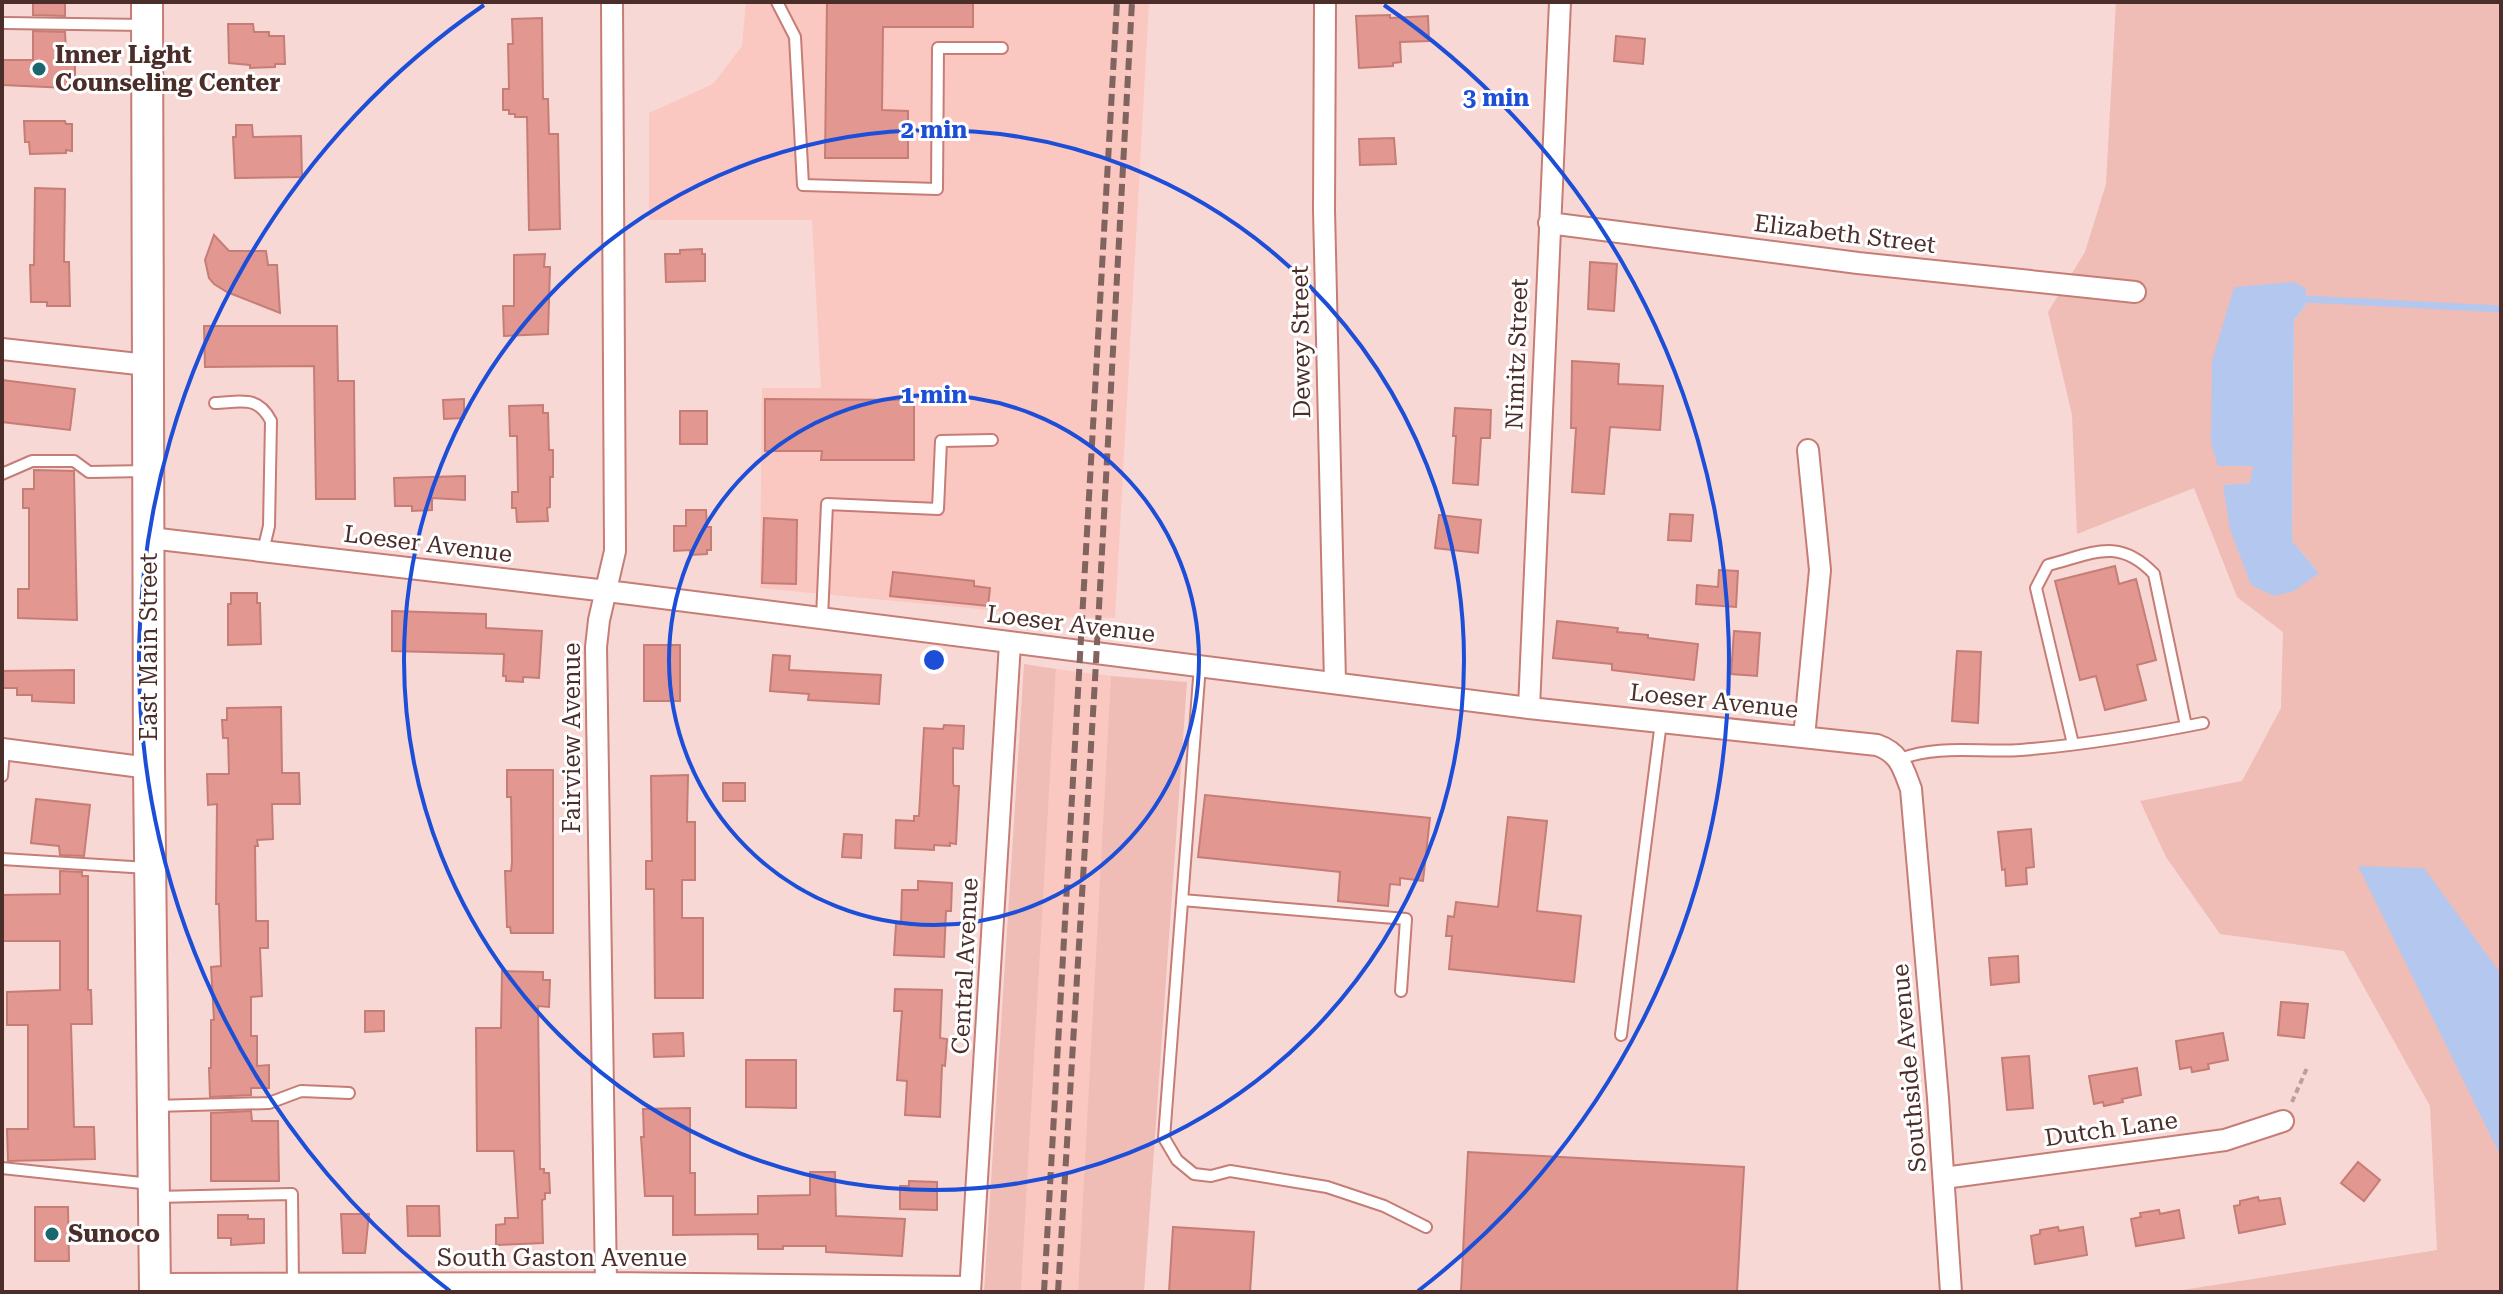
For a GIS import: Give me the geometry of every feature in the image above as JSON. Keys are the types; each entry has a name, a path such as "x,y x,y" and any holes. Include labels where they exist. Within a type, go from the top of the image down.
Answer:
{"street":[{"name":"Fairview Avenue","path":"606,1283 596,647 615,551 612,2"},
{"name":"Dewey Street","path":"1325,2 1324,210 1335,682"},
{"name":"Nimitz Street","path":"1529,708 1560,2"},
{"name":"East Main Street","path":"146,14 154,1288"},
{"name":"Elizabeth Street","path":"1549,223 1858,263 2135,292"},
{"path":"2,349 147,365"},
{"path":"1804,737 1820,570 1808,450"},
{"name":"Loeser Avenue","path":"150,538 607,591 1529,708 1877,745 1900,759"},
{"name":"Central Avenue","path":"970,1289 1010,643"},
{"path":"3,749 149,768"},
{"name":"Southside Avenue","path":"1900,759 1911,789 1916,840 1951,1292"},
{"name":"Dutch Lane","path":"1944,1178 2225,1140 2283,1121"},
{"name":"South Gaston Avenue","path":"154,1288 293,1284 606,1283 634,1288 970,1289"}],"lane":[{"path":"777,2 795,37 803,185 937,189 938,48 1002,48"},
{"path":"5,23 146,14"},
{"path":"215,403 252,401 265,409 271,421 269,526 263,551"},
{"path":"822,618 827,504 938,509 941,441 992,440"},
{"path":"2,474 32,461 74,461 89,472 149,471"},
{"path":"2073,744 2036,588 2048,565 2107,550 2122,551 2140,558 2154,574 2186,726"},
{"path":"1200,665 1164,1138 1177,1160 1194,1174 1211,1176 1230,1171 1327,1187 1384,1206 1426,1227"},
{"path":"1621,1035 1661,722"},
{"path":"1900,759 1930,751 2017,750 2073,744 2203,723"},
{"path":"2,776 3,749"},
{"path":"2,859 150,868"},
{"path":"1182,900 1406,919 1401,991"},
{"path":"152,1106 269,1103 301,1091 349,1093"},
{"path":"2,1168 153,1191 292,1194 293,1284"}],"path":[{"path":"2283,1121 2307,1068"}],"shaded area":[{"path":"746,2 1149,2 1115,618 1061,617 760,588 762,388 821,388 812,220 649,220 649,113 713,84 742,46"},
{"path":"2116,2 2501,2 2501,1292 2170,1292 2437,1250 2430,1106 2344,951 2220,934 2166,857 2140,801 2242,781 2281,708 2283,632 2237,597 2194,488 2077,534 2072,415 2048,312 2085,252 2106,184","holes":["2295,282 2306,290 2306,305 2294,320 2292,541 2319,573 2223,485 2251,483"]},
{"path":"1024,664 1056,669 1021,1292 984,1292"},
{"path":"1056,669 1111,676 1107,789 1078,1292 1021,1292"},
{"path":"1111,676 1187,682 1144,1292 1078,1292"}],"water":[{"path":"2295,282 2306,289 2306,305 2294,320 2292,541 2319,573 2294,591 2274,596 2251,585 2230,529 2223,485 2250,483 2253,466 2218,466 2211,443 2212,361 2234,287"},
{"path":"2358,866 2424,868 2501,974 2501,1157"}],"building":[{"path":"33,2 65,2 65,16 33,15"},
{"path":"827,2 973,2 973,27 883,27 882,110 908,111 908,158 825,158"},
{"path":"1390,15 1390,18 1428,16 1429,41 1400,42 1401,62 1393,63 1393,66 1359,68 1356,16"},
{"path":"542,18 543,99 548,99 549,134 558,134 560,229 529,230 527,117 515,117 515,114 509,114 509,110 503,110 503,89 509,89 508,44 513,44 512,19"},
{"path":"228,24 253,24 254,32 284,36 285,64 250,68 250,65 229,63"},
{"name":"Inner Light Counseling Center","path":"33,31 65,32 66,51 75,51 75,79 67,79 67,88 3,85 3,60 33,60"},
{"path":"1616,36 1645,39 1643,64 1614,61"},
{"path":"24,121 65,121 72,124 72,151 30,154 29,142 25,142"},
{"path":"236,125 252,125 253,137 301,136 302,177 235,178 233,137 236,137"},
{"path":"1394,138 1396,164 1360,165 1359,139"},
{"path":"35,188 65,189 64,262 69,262 70,306 31,302"},
{"path":"214,235 229,251 266,251 268,265 277,265 280,313 214,284 209,278 205,260"},
{"path":"702,249 702,254 705,254 705,281 666,282 665,254"},
{"path":"545,254 544,267 550,267 548,334 504,336 503,306 514,306 514,255"},
{"path":"1590,262 1617,264 1614,311 1588,309"},
{"path":"204,326 337,326 338,381 354,381 355,499 316,499 314,366 205,367"},
{"path":"1572,361 1619,364 1618,384 1663,386 1660,430 1610,427 1604,494 1572,492 1576,428 1571,428"},
{"path":"2,380 75,389 70,430 2,422"},
{"path":"464,399 464,418 444,419 443,400"},
{"path":"765,399 914,400 914,460 821,460 822,451 765,451"},
{"path":"543,405 543,413 548,413 549,450 553,450 548,521 517,522 516,508 512,508 512,492 518,492 517,436 510,436 509,406"},
{"path":"1455,408 1491,410 1490,438 1481,438 1478,485 1453,483"},
{"path":"680,411 707,411 707,444 680,444"},
{"path":"34,470 74,471 77,620 18,618 18,589 29,589 29,508 23,508 23,489 34,489"},
{"path":"465,476 465,500 432,498 432,510 412,511 412,506 395,506 394,478"},
{"path":"686,510 706,510 707,527 711,527 711,550 707,550 707,554 690,555 690,550 674,551 674,526 686,526"},
{"path":"1670,514 1693,515 1691,541 1668,540"},
{"path":"1439,515 1481,520 1478,553 1435,548"},
{"path":"764,518 797,520 796,584 762,583"},
{"path":"2115,566 2119,584 2136,579 2156,660 2137,665 2146,700 2105,710 2096,676 2080,680 2055,581"},
{"path":"1719,570 1738,571 1736,607 1696,604 1697,585 1718,587"},
{"path":"893,572 974,581 974,586 990,588 988,606 890,596"},
{"path":"231,593 257,593 261,644 228,645"},
{"path":"392,611 486,614 486,628 542,631 539,678 523,677 523,682 506,681 506,676 503,676 504,654 392,651"},
{"path":"1557,621 1618,628 1617,632 1698,644 1694,680 1612,670 1612,664 1553,658"},
{"path":"1734,631 1760,633 1757,676 1731,674"},
{"path":"644,645 680,645 680,701 644,701"},
{"path":"1957,651 1981,652 1978,723 1952,721"},
{"path":"773,655 790,656 789,670 881,675 879,704 808,700 809,694 770,691"},
{"path":"74,670 74,703 32,701 32,695 17,695 17,688 2,688 2,671"},
{"path":"281,707 282,773 299,773 300,804 272,804 273,839 257,840 258,846 255,846 256,921 268,921 268,948 260,948 262,996 251,997 251,1036 257,1036 257,1066 269,1065 269,1088 251,1088 251,1095 210,1097 211,1020 214,1020 211,967 221,966 219,904 216,904 217,804 208,805 207,774 229,774 228,738 223,738 222,720 227,720 227,708"},
{"path":"944,725 964,726 963,749 953,748 953,783 959,786 956,844 934,845 934,850 895,848 896,820 914,821 914,816 919,816 924,728 943,729"},
{"path":"507,770 553,770 553,933 511,933 510,927 507,927 505,871 511,871 512,862 511,797 507,797"},
{"path":"688,775 687,822 695,822 695,880 682,880 682,918 703,918 703,998 655,998 654,889 646,889 646,861 652,861 651,776"},
{"path":"723,783 745,783 745,801 723,801"},
{"path":"1205,795 1430,818 1423,881 1400,878 1400,885 1390,884 1388,906 1338,901 1340,872 1198,857"},
{"path":"36,799 90,805 84,856 60,855 59,846 31,843"},
{"path":"1508,817 1547,821 1537,911 1581,916 1574,982 1449,969 1452,936 1446,936 1448,916 1454,917 1456,902 1498,907"},
{"path":"2031,829 2034,867 2026,868 2027,884 2006,886 1998,832"},
{"path":"844,834 862,835 861,858 842,857"},
{"path":"60,871 82,872 82,876 88,876 88,990 91,990 92,1024 71,1024 74,1127 94,1127 95,1159 8,1161 7,1129 28,1129 28,1025 7,1025 7,992 60,990 60,941 2,941 2,895 60,894"},
{"path":"918,881 952,883 951,911 946,911 944,957 894,955 896,924 901,924 902,890 918,890"},
{"path":"2018,956 2019,982 1991,985 1989,958"},
{"path":"502,971 543,972 543,980 550,980 549,1007 538,1006 540,1169 549,1173 550,1193 545,1193 542,1200 543,1243 496,1245 496,1225 505,1224 505,1218 518,1218 514,1151 477,1151 476,1028 501,1028"},
{"path":"895,989 942,990 940,1038 947,1039 945,1066 942,1065 940,1117 905,1115 907,1081 897,1080 902,1011 894,1011"},
{"path":"2281,1002 2308,1004 2304,1038 2278,1035"},
{"path":"365,1011 384,1011 384,1031 365,1032"},
{"path":"683,1033 684,1056 654,1057 653,1034"},
{"path":"2223,1033 2228,1060 2208,1064 2209,1069 2192,1072 2191,1067 2180,1069 2176,1041"},
{"path":"2029,1056 2033,1108 2007,1110 2002,1058"},
{"path":"746,1060 796,1060 796,1108 746,1107"},
{"path":"2137,1068 2141,1095 2104,1106 2103,1102 2094,1104 2089,1076"},
{"path":"690,1108 690,1173 695,1173 695,1215 758,1214 758,1196 810,1195 810,1172 835,1172 836,1216 905,1219 902,1256 826,1252 826,1246 758,1249 758,1234 673,1235 673,1196 645,1196 641,1137 644,1137 643,1109"},
{"path":"251,1111 252,1121 278,1121 279,1181 211,1181 211,1113"},
{"path":"1468,1152 1744,1167 1737,1292 1461,1292"},
{"path":"2358,1162 2380,1180 2364,1201 2341,1183"},
{"path":"909,1181 937,1182 937,1210 900,1209 900,1186 909,1186"},
{"path":"2258,1197 2259,1201 2280,1198 2285,1224 2239,1233 2234,1206 2240,1205 2240,1201"},
{"path":"407,1206 439,1206 440,1236 408,1236"},
{"name":"Sunoco","path":"35,1207 68,1207 69,1261 35,1261"},
{"path":"2159,1210 2160,1214 2179,1210 2184,1238 2136,1246 2131,1219 2141,1217 2140,1213"},
{"path":"341,1214 369,1214 365,1253 343,1253"},
{"path":"218,1215 248,1215 248,1219 264,1219 264,1243 231,1245 231,1238 218,1238"},
{"path":"1173,1227 1254,1232 1250,1292 1169,1292"},
{"path":"2058,1227 2059,1231 2083,1227 2087,1255 2035,1264 2031,1236 2040,1234 2040,1230"}],"waterway":[{"path":"2306,299 2501,309"}],"railway":[{"path":"1044,1292 1117,2"},
{"path":"1058,1292 1132,2"}],"place":[{"name":"Inner Light Counseling Center","path":"39,69"},
{"name":"Sunoco","path":"52,1234"}]}
